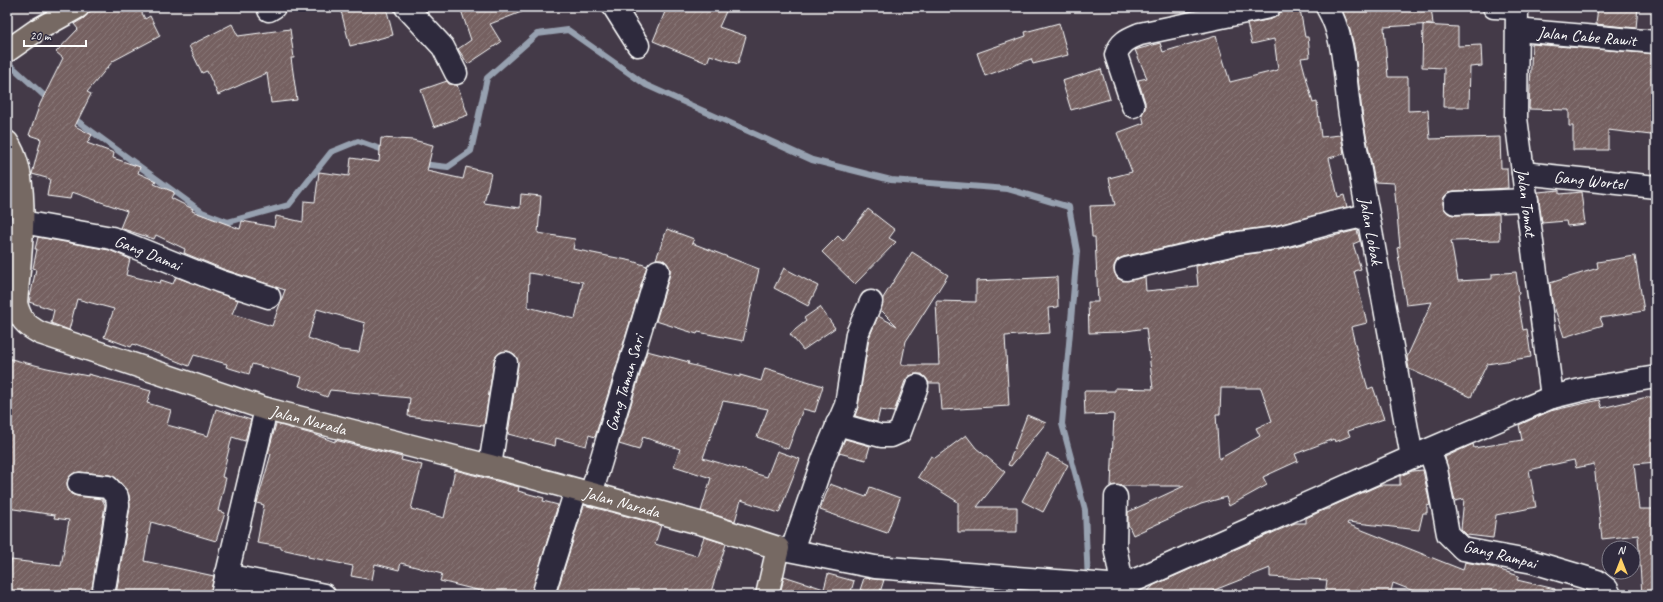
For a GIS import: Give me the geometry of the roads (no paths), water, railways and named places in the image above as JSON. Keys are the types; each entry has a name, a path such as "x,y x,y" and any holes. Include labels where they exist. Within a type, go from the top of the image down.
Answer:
{"main road":[{"path":"7,51 37,30 78,7"},
{"name":"Jalan Narada","path":"7,142 19,168 22,222 16,303 13,318 26,326 40,333 266,409 490,466 710,526 785,549"},
{"path":"767,595 785,549"}],"street":[{"path":"406,7 443,47 456,73"},
{"path":"614,7 638,46"},
{"path":"1133,106 1116,55 1118,48 1124,40 1140,34 1269,7"},
{"name":"Jalan Lobak","path":"1327,7 1340,37 1349,111 1368,215 1421,453"},
{"path":"1494,7 1517,8"},
{"name":"Jalan Tomat","path":"1517,8 1516,118 1552,397"},
{"name":"Jalan Cabe Rawit","path":"1517,30 1655,37"},
{"name":"Gang Wortel","path":"1523,173 1656,187"},
{"path":"1455,203 1527,200"},
{"path":"1126,269 1239,243 1276,238 1331,223 1368,215"},
{"name":"Gang Damai","path":"22,222 112,238 219,281 269,297"},
{"name":"Gang Taman Sari","path":"543,595 584,492 658,271"},
{"path":"871,302 857,334 846,404 785,549 875,567 1006,578 1091,583 1123,591 1421,453 1552,397 1588,388 1656,377"},
{"path":"490,466 506,363"},
{"path":"837,424 881,436 891,436 900,432 917,386"},
{"path":"266,409 224,585 324,595"},
{"name":"Gang Rampai","path":"1421,453 1436,469 1448,534 1456,544 1463,549 1534,562 1597,581 1607,588 1610,595"},
{"path":"78,484 108,488 117,497 118,505 103,595"},
{"path":"1116,497 1115,546 1123,591"}],"waterway":[{"path":"422,164 448,167 471,151 487,78 537,34 568,30 646,85 812,160 891,180 1008,189 1069,207 1077,251 1062,424 1085,510 1088,584 1082,595"},
{"path":"7,62 50,101"},
{"path":"72,117 202,212 228,222 289,205 331,152 358,141 386,151"}]}
